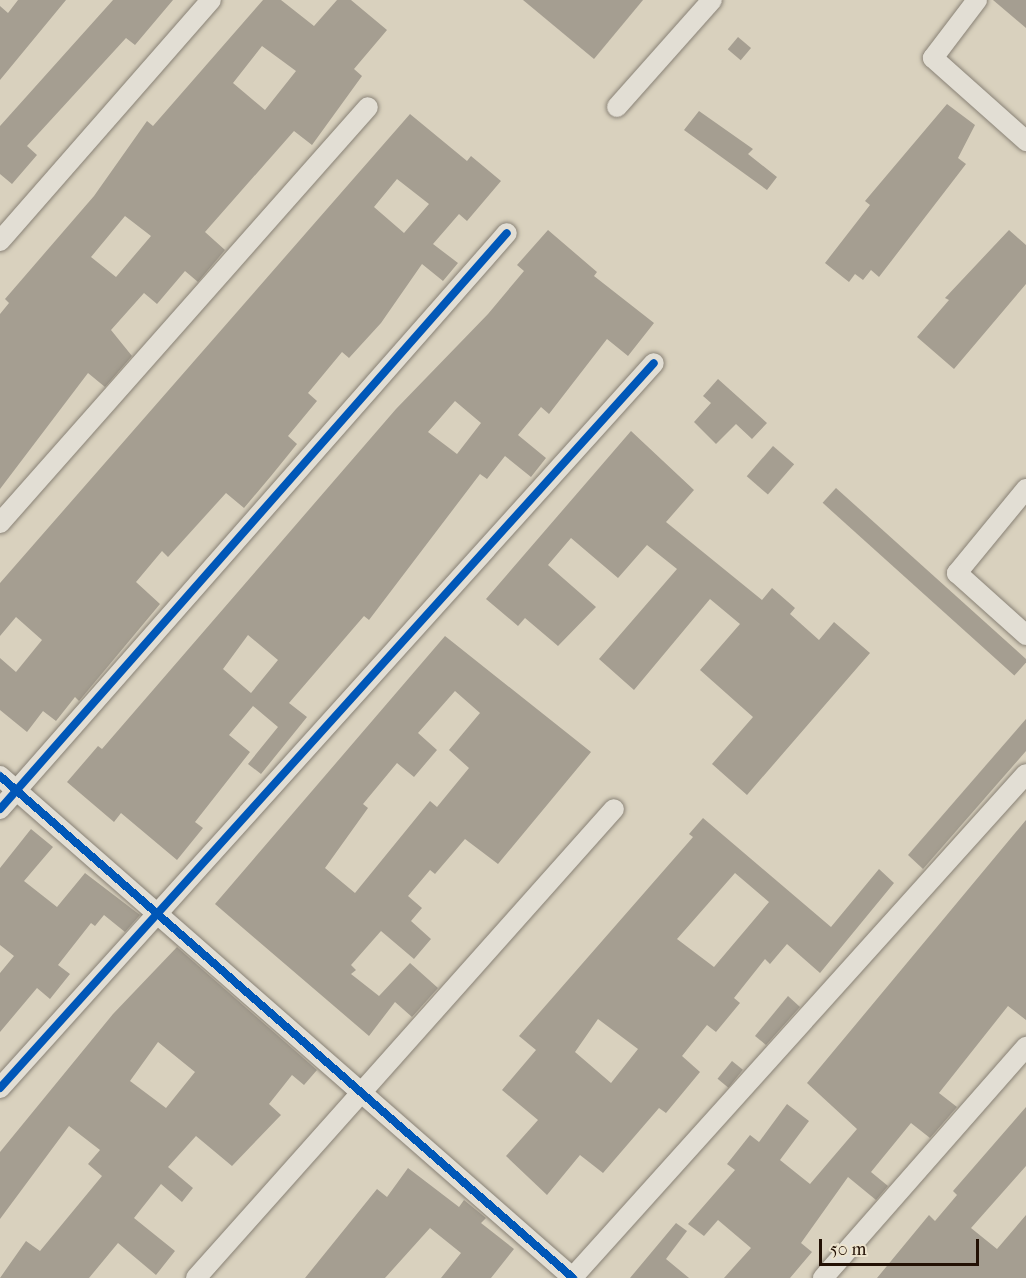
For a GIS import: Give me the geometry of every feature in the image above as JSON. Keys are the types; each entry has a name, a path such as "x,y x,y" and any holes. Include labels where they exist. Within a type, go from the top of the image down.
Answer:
{"street":[{"path":"0,241 211,0"},
{"path":"617,107 712,0"},
{"path":"977,0 933,58 1026,141"},
{"path":"0,523 368,107"},
{"path":"0,809 507,233"},
{"path":"0,1089 654,363"},
{"path":"1026,489 957,573 1026,635"},
{"path":"0,776 160,913 572,1278 1026,774"},
{"path":"196,1278 363,1094 614,809"},
{"path":"823,1278 1026,1047"}],"building":[{"path":"18,0 66,0 0,80 0,6 8,13"},
{"path":"113,0 173,0 135,45 126,38 27,146 37,155 12,184 0,174 0,126"},
{"path":"263,0 281,0 314,26 337,0 351,0 387,30 354,69 362,76 312,145 294,131 205,232 225,250 198,282 185,271 157,304 144,293 111,330 132,356 105,387 88,373 0,489 0,314 9,303 5,299 94,196 147,121 153,126","holes":["262,46 296,71 265,110 233,83","125,216 151,236 116,277 91,257"]},
{"path":"523,0 643,0 594,59"},
{"path":"993,0 1026,0 1026,28"},
{"path":"738,37 751,48 741,60 728,49"},
{"path":"947,104 975,125 958,158 966,164 879,277 871,270 863,280 855,274 849,282 825,263 870,205 865,201"},
{"path":"699,111 753,149 748,154 777,177 767,190 684,130"},
{"path":"410,114 467,161 471,156 501,181 467,221 459,214 433,244 458,263 443,281 422,264 381,323 349,358 342,352 308,393 317,401 288,436 297,444 244,508 226,493 168,557 162,551 136,582 160,604 79,701 75,697 56,721 43,711 27,732 0,710 0,658 16,672 42,640 16,617 0,636 0,583","holes":["397,179 429,204 404,233 374,207"]},
{"path":"548,230 597,272 594,276 654,323 628,356 607,339 549,414 541,407 518,435 546,458 531,477 505,456 487,479 480,474 369,620 364,616 289,703 307,717 261,774 248,764 278,727 253,706 229,735 250,752 195,822 203,828 177,860 121,813 114,822 67,782 98,746 102,749 396,409 488,314 524,271 517,265","holes":["455,401 481,423 457,454 428,432","248,635 278,660 251,693 223,669"]},
{"path":"1009,230 1026,245 1026,284 954,369 917,337 949,300 945,298"},
{"path":"718,379 767,423 752,439 736,424 716,444 694,422 711,403 703,396"},
{"path":"631,431 694,490 666,522 762,600 772,588 795,608 790,614 819,640 834,622 870,653 747,795 712,764 753,717 700,670 740,624 710,599 634,690 599,659 677,569 647,545 618,578 571,538 548,565 596,607 558,646 525,618 518,626 486,599"},
{"path":"773,446 794,464 768,495 747,476"},
{"path":"836,488 1026,659 1026,663 1014,675 823,503"},
{"path":"445,636 591,752 498,864 465,839 435,874 430,870 408,896 422,908 411,921 431,939 414,959 381,931 351,965 356,970 351,974 379,996 410,963 438,988 412,1017 395,1002 369,1036 215,904","holes":["455,691 480,713 449,750 469,768 437,807 430,801 355,893 325,868 368,808 363,804 397,763 414,777 437,750 418,733"]},
{"path":"1026,719 1026,751 923,869 908,855"},
{"path":"703,818 831,927 879,869 894,883 820,973 787,944 770,964 765,959 734,998 740,1003 716,1032 707,1025 682,1056 700,1072 666,1113 659,1108 603,1173 580,1155 547,1195 506,1156 538,1120 502,1090 536,1050 519,1036 693,837 689,834","holes":["735,873 769,902 714,967 677,939","598,1019 638,1049 611,1083 575,1052"]},
{"path":"1026,820 1026,1020 1008,1006 939,1093 957,1107 930,1138 911,1123 871,1172 888,1186 876,1200 848,1177 801,1243 812,1252 790,1278 724,1278 751,1248 718,1220 704,1236 688,1224 735,1170 727,1164 750,1135 759,1142 787,1104 809,1121 780,1160 810,1184 857,1129 807,1083"},
{"path":"31,829 53,847 24,881 57,907 85,873 140,915 125,932 104,915 95,926 91,923 58,965 70,974 50,999 37,988 0,1032 0,973 14,956 0,945 0,868"},
{"path":"177,947 317,1070 304,1085 292,1075 269,1104 281,1115 232,1166 196,1136 168,1167 193,1188 182,1202 161,1184 134,1218 175,1251 156,1275 118,1243 89,1278 0,1278 26,1241 40,1251 102,1176 88,1164 100,1150 69,1126 0,1219 0,1152 113,1014","holes":["158,1042 195,1072 166,1108 130,1081"]},
{"path":"788,996 800,1007 766,1045 755,1036"},
{"path":"732,1061 743,1070 728,1088 718,1079"},
{"path":"1026,1107 1026,1166 971,1228 997,1249 1026,1215 1026,1278 877,1278 929,1215 935,1221 957,1195 953,1191"},
{"path":"408,1168 459,1207 464,1200 486,1218 481,1223 514,1249 491,1278 441,1278 461,1253 430,1228 385,1278 305,1278 377,1189 387,1197"},
{"path":"676,1223 687,1231 666,1259 689,1278 630,1278"}],"cycle path":[{"path":"0,809 507,233"},
{"path":"0,1088 654,363"},
{"path":"0,776 573,1278"}]}
